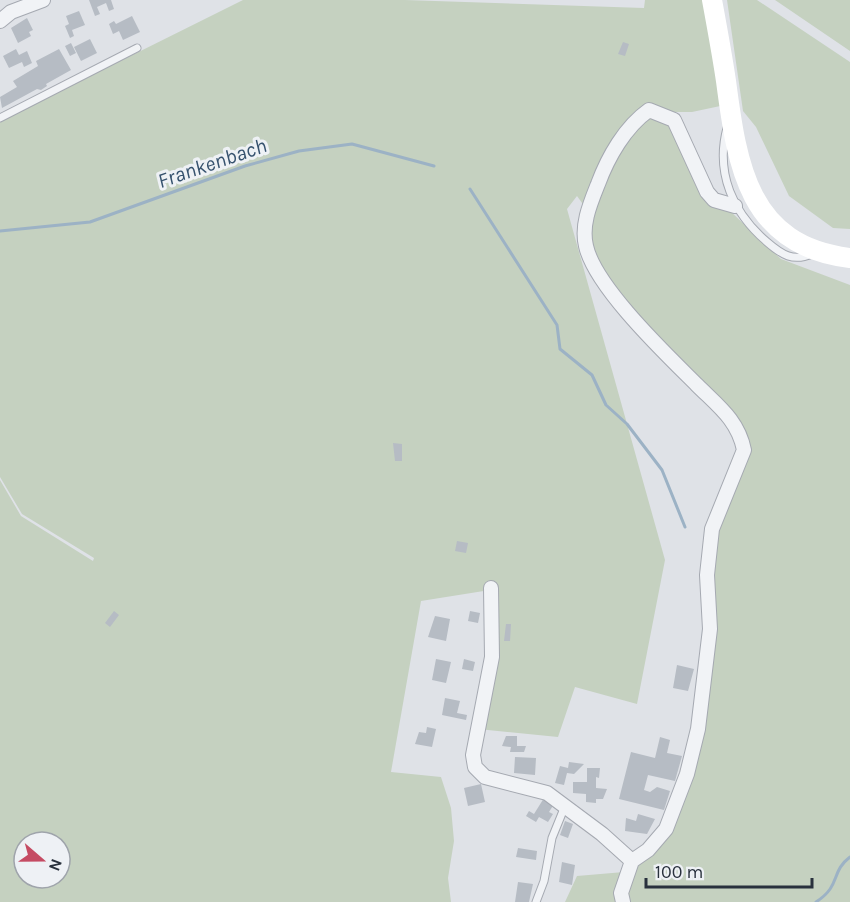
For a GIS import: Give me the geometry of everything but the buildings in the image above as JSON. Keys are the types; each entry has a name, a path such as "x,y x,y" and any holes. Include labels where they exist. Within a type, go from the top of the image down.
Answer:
{"main road":[{"path":"712,0 741,168 755,200 782,231 819,251 850,258"}],"street":[{"path":"0,21 11,12 43,0"},
{"path":"622,902 621,893 632,861 648,850 666,829 687,774 698,729 710,629 707,575 712,529 744,450 732,418 641,328 604,280 586,247 584,230 588,208 602,173 620,142 639,117 649,110 674,120 707,192 714,200 735,206"},
{"path":"490,588 492,657 473,754 475,767 485,777 547,793 602,834 632,861"}],"lane":[{"path":"0,118 137,48"},
{"path":"730,114 722,146 728,190 735,206 751,228 782,255 797,259 819,251"},
{"path":"536,902 544,881 552,838 565,806"}],"green space":[{"path":"243,0 405,0 644,8 645,0 704,0 725,105 692,112 640,112 585,207 577,196 567,209 665,560 637,704 575,687 558,737 478,729 490,590 421,601 391,772 441,777 451,808 454,841 448,878 451,902 0,902 0,480 21,516 93,561 94,558 22,514 0,477 0,121"},
{"path":"727,0 757,0 850,62 850,229 833,228 789,196 756,127 743,111"},
{"path":"775,0 850,0 850,51"},
{"path":"662,114 674,120 696,171 729,210 781,259 850,285 850,902 623,902 626,875 670,830 689,774 713,530 743,436 594,265 588,208 639,117"},
{"path":"624,872 620,902 565,902 577,876"}],"waterway":[{"name":"Frankenbach","path":"0,231 90,222 245,166 299,151 352,144 434,166"},
{"name":"Frankenbach","path":"470,189 557,325 560,349 592,375 606,405 627,424 662,470 685,527"},
{"path":"816,902 829,890 840,868 850,857"}]}
